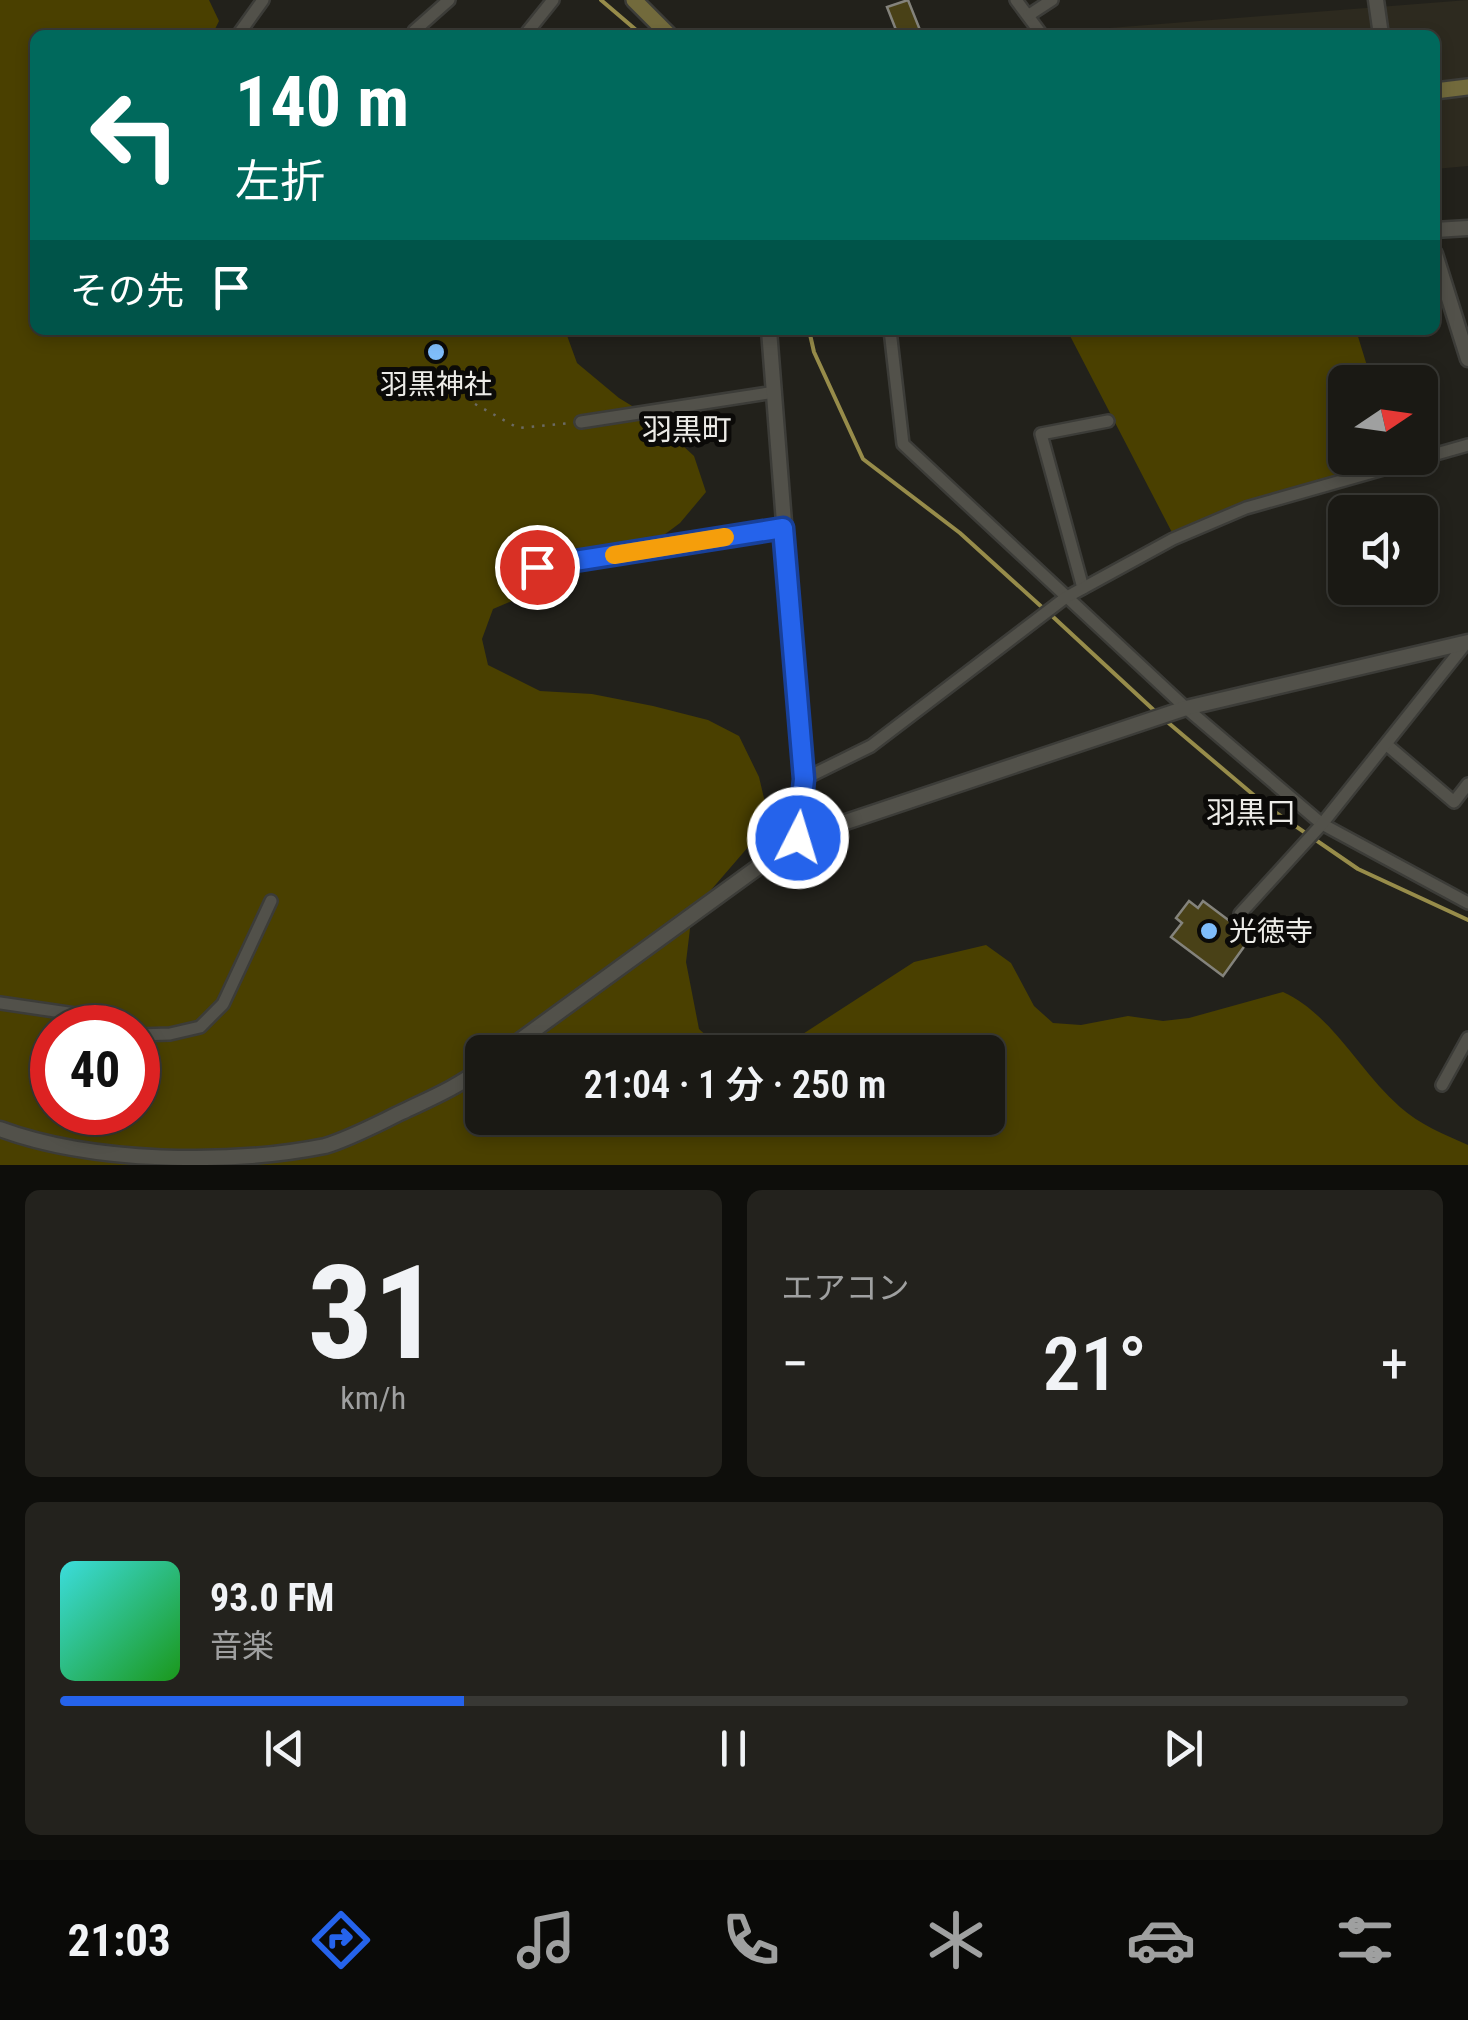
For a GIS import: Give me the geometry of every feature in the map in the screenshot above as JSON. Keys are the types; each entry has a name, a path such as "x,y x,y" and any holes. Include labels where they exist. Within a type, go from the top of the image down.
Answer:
{"main road":[{"path":"634,0 660,30"},
{"path":"1440,90 1468,87"}],"street":[{"path":"242,30 264,0"},
{"path":"415,30 450,0"},
{"path":"529,30 553,0"},
{"path":"1016,0 1039,30"},
{"path":"1029,14 1052,0"},
{"path":"1376,0 1381,30"},
{"path":"1440,230 1468,228"},
{"path":"1440,270 1468,360"},
{"path":"769,335 804,779 798,838"},
{"path":"891,335 903,444 1186,708 1322,824 1468,903"},
{"path":"581,422 775,392"},
{"path":"1083,588 1041,434 1108,420"},
{"path":"804,779 871,746 1065,598 1172,539 1246,508 1468,445"},
{"path":"537,567 783,528"},
{"path":"527,1035 798,838 1186,708 1468,642"},
{"path":"1240,914 1322,824 1468,642"},
{"path":"1387,745 1454,802 1468,784"},
{"path":"160,1035 200,1027 224,1004 270,901"},
{"path":"0,1003 30,1007"},
{"path":"1442,1085 1468,1038"},
{"path":"0,1129 40,1144 121,1158 268,1162 325,1146 426,1101 465,1078"}],"path":[{"path":"475,404 518,428 581,422"}],"shaded area":[{"path":"0,0 209,0 219,21 214,30 30,30 30,335 567,335 577,363 619,398 655,420 694,456 706,492 680,523 637,555 583,571 493,609 482,639 488,665 540,691 592,694 653,706 708,720 739,736 759,777 767,811 749,846 692,912 686,962 699,1029 706,1035 465,1035 465,1135 1005,1135 1005,1035 801,1035 914,962 986,945 1011,963 1034,1006 1053,1023 1081,1025 1128,1016 1163,1021 1189,1018 1283,992 1317,1015 1400,1107 1424,1124 1468,1145 1468,1165 0,1165"},
{"path":"1468,0 1468,166 1440,169 1440,30 1084,30"},
{"path":"1070,335 1358,335 1367,365 1328,365 1328,475 1345,475 1281,494 1178,544"}],"building":[{"path":"908,0 920,30 896,30 887,7"},
{"path":"1189,901 1198,908 1203,901 1251,937 1223,976 1171,937 1182,923 1176,918"}],"waterway":[{"path":"601,0 636,30"},
{"path":"810,335 814,352 863,459 960,533 1044,609"},
{"path":"1051,615 1158,714"},
{"path":"1165,720 1269,808 1358,869 1468,920"}],"slow traffic":[{"path":"614,555 725,537"}],"place":[{"name":"羽黒神社","path":"436,352"},
{"name":"光徳寺","path":"1209,931"}],"district":[{"name":"羽黒町","path":"687,430"},
{"name":"羽黒口","path":"1251,813"}],"route":[{"path":"537,567 783,528 804,779 798,838"}]}
